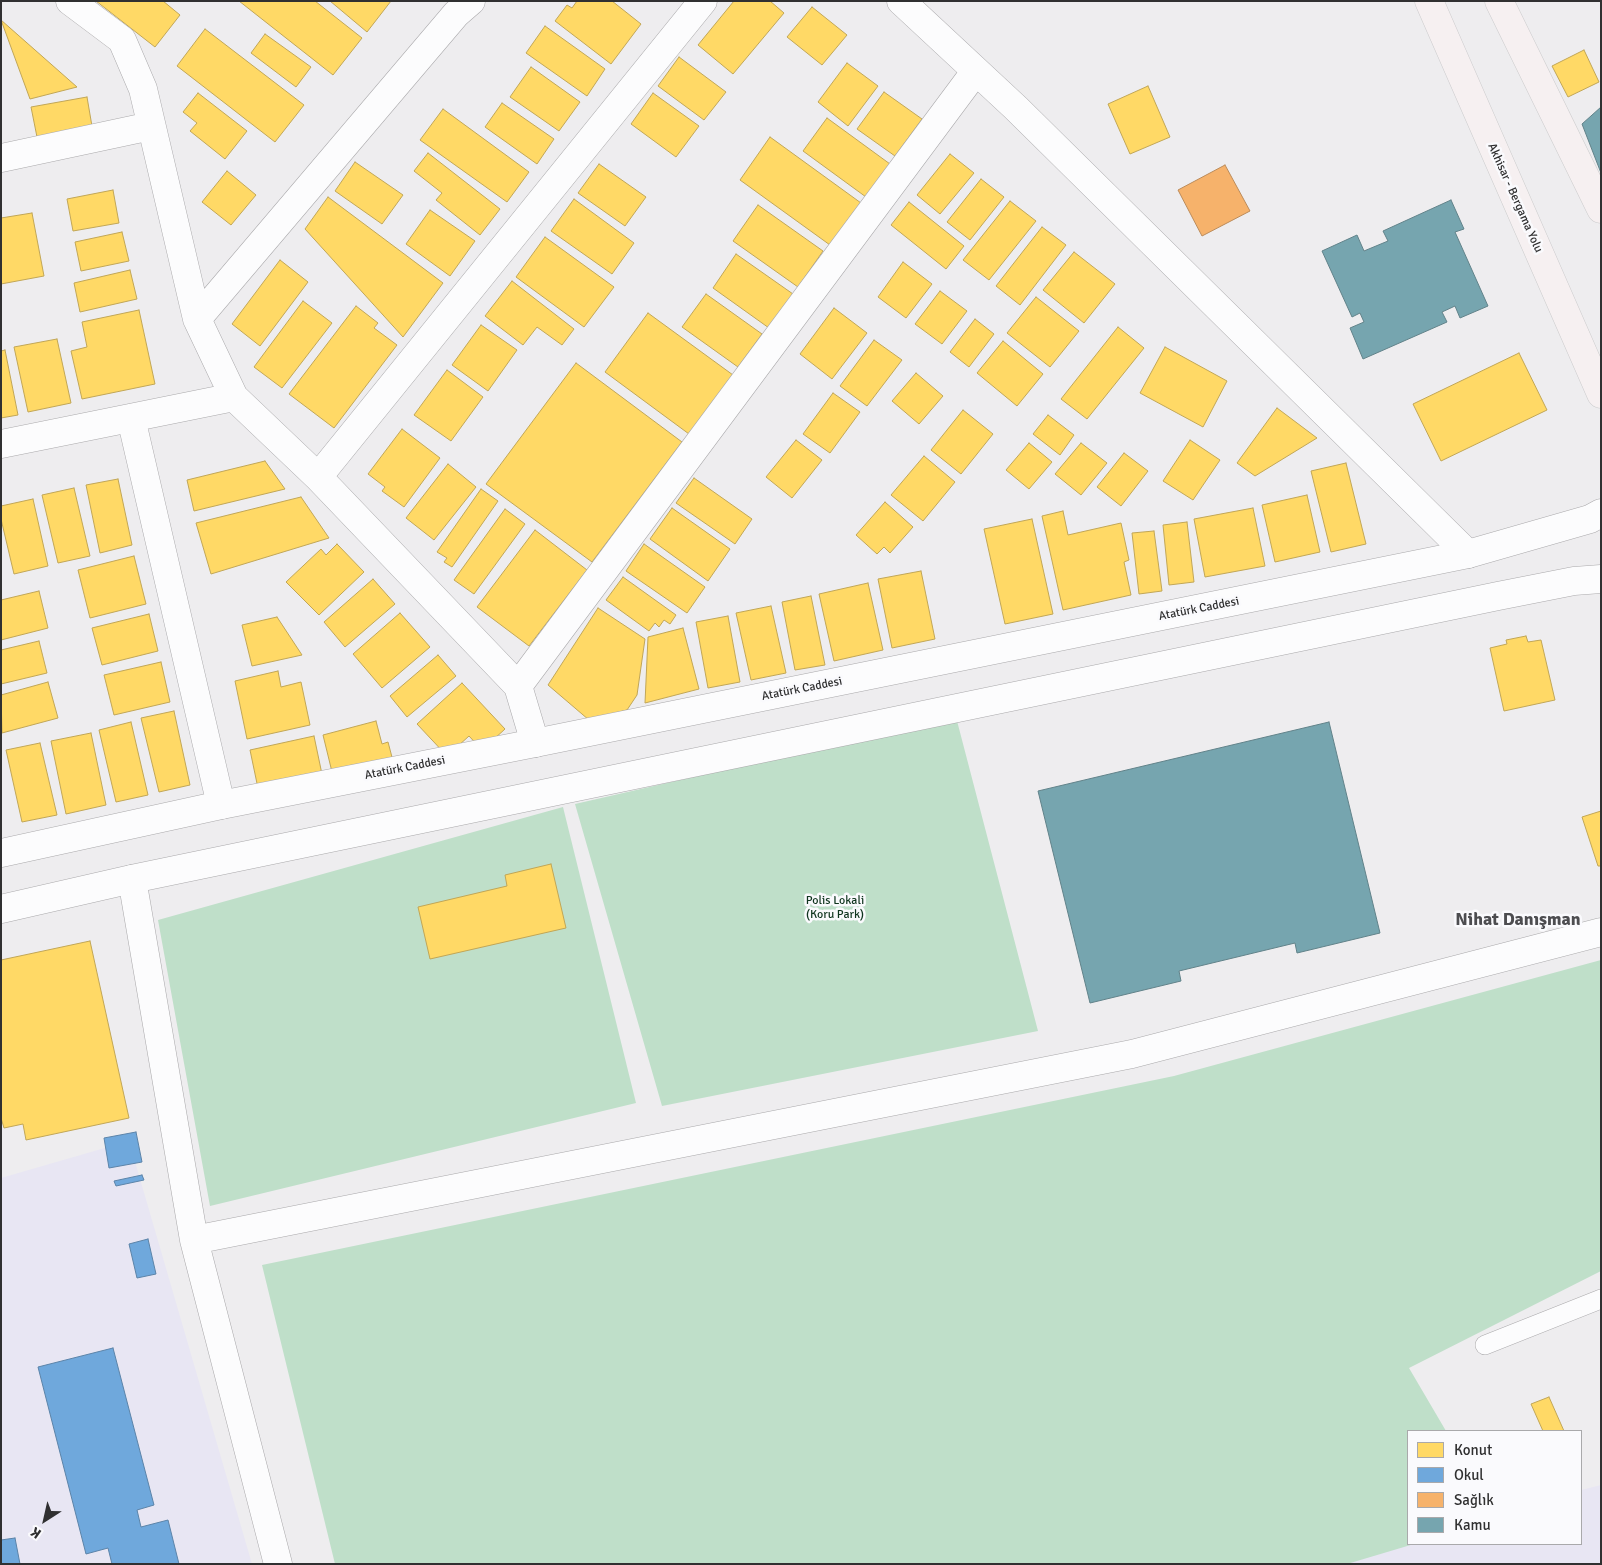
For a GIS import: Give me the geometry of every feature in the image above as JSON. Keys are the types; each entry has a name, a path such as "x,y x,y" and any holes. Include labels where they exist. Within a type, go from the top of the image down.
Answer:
{"main road":[{"name":"Akhisar - Bergama Yolu","path":"1429,1 1601,394"},
{"path":"1500,1 1601,209"}],"street":[{"path":"70,1 122,40 143,88 196,319 234,397 318,477 518,686 536,743"},
{"path":"196,319 456,14 471,1"},
{"path":"318,477 703,1"},
{"path":"901,1 975,72 1016,108 1468,554"},
{"path":"518,686 975,72"},
{"path":"1,158 151,126"},
{"path":"1,444 234,397"},
{"path":"131,418 221,805"},
{"name":"Atatürk Caddesi","path":"1,854 221,805 1468,554 1590,519 1601,513"},
{"path":"1,909 132,879 1564,583 1601,579"},
{"path":"132,879 194,1240 278,1564"},
{"path":"194,1240 1132,1054 1601,932"}],"lane":[{"path":"1485,1345 1601,1299"}],"shaded area":[{"path":"129,1141 252,1564 1,1564 1,1178"},
{"path":"1601,1485 1601,1564 1293,1564 1407,1544 1582,1545 1582,1490"}],"green space":[{"name":"Polis Lokali (Koru Park)","path":"956,717 1038,1031 662,1106 575,804"},
{"path":"563,807 636,1103 210,1206 158,920"},
{"path":"1601,960 1601,1271 1409,1368 1445,1430 1407,1430 1407,1545 1411,1545 1347,1564 335,1564 262,1265 1174,1076"}],"building: Konut":[{"path":"96,1 163,1 180,15 155,47"},
{"path":"239,1 315,1 362,38 333,75"},
{"path":"330,1 391,1 367,32"},
{"path":"577,1 612,1 641,24 611,64 555,21 567,5 572,8"},
{"path":"734,1 770,1 784,13 733,74 698,45"},
{"path":"812,7 847,35 822,65 787,37"},
{"path":"1,20 77,87 30,99"},
{"path":"545,26 605,69 587,96 526,53"},
{"path":"205,29 304,105 275,142 177,66"},
{"path":"265,34 311,67 296,87 251,53"},
{"path":"1584,50 1599,82 1568,97 1552,66"},
{"path":"679,57 726,92 704,120 658,86"},
{"path":"847,63 878,86 848,126 818,102"},
{"path":"531,67 580,102 559,131 510,97"},
{"path":"1148,86 1170,137 1130,154 1108,104"},
{"path":"884,92 922,119 895,156 857,129"},
{"path":"198,93 247,131 225,159 190,131 197,123 183,112"},
{"path":"653,93 699,126 676,157 631,124"},
{"path":"87,97 93,132 38,142 31,107"},
{"path":"502,103 554,139 537,164 485,127"},
{"path":"443,109 529,172 507,202 420,140"},
{"path":"827,118 890,164 866,197 803,151"},
{"path":"770,137 861,203 830,245 740,180"},
{"path":"428,153 500,209 480,235 436,200 442,193 414,171"},
{"path":"950,154 974,173 940,214 917,195"},
{"path":"355,162 403,195 382,224 335,191"},
{"path":"599,164 646,197 625,226 578,193"},
{"path":"227,171 256,195 231,225 202,202"},
{"path":"981,179 1004,197 970,240 947,222"},
{"path":"113,190 119,223 73,231 67,199"},
{"path":"328,197 443,283 403,337 305,229"},
{"path":"574,199 634,243 612,274 551,231"},
{"path":"1010,201 1036,221 989,280 963,260"},
{"path":"909,202 964,246 946,269 891,225"},
{"path":"758,205 823,251 798,287 733,241"},
{"path":"430,210 475,241 450,276 406,244"},
{"path":"32,213 44,276 1,284 1,218"},
{"path":"1042,227 1066,245 1020,305 996,286"},
{"path":"122,232 129,261 81,271 75,242"},
{"path":"545,237 614,287 584,327 516,277"},
{"path":"1074,252 1115,284 1084,323 1043,290"},
{"path":"736,254 793,294 769,328 713,288"},
{"path":"280,260 308,282 260,346 232,324"},
{"path":"903,262 932,284 906,318 878,297"},
{"path":"130,270 137,299 80,312 74,283"},
{"path":"512,281 574,329 562,345 537,327 523,345 485,316"},
{"path":"940,291 967,311 942,344 915,324"},
{"path":"706,294 762,334 738,367 682,327"},
{"path":"1036,297 1079,331 1050,367 1007,333"},
{"path":"303,301 332,323 282,388 254,367"},
{"path":"356,306 378,323 374,328 397,345 334,428 289,394"},
{"path":"834,308 867,333 832,379 800,354"},
{"path":"139,310 155,384 82,399 71,351 87,347 82,322"},
{"path":"648,313 733,375 689,434 605,372"},
{"path":"975,319 994,334 969,367 950,352"},
{"path":"481,325 517,350 488,391 452,365"},
{"path":"1118,327 1144,348 1087,419 1061,399"},
{"path":"57,339 71,403 28,412 14,347"},
{"path":"874,340 902,360 867,406 840,386"},
{"path":"1003,341 1043,374 1017,406 977,373"},
{"path":"1165,347 1227,381 1203,427 1140,393"},
{"path":"5,350 18,415 1,418 1,351"},
{"path":"1519,353 1547,410 1441,461 1413,404"},
{"path":"576,363 682,442 592,562 486,484"},
{"path":"447,370 483,397 451,441 414,415"},
{"path":"916,373 943,396 919,424 892,401"},
{"path":"833,393 860,412 830,453 803,434"},
{"path":"1277,408 1317,438 1255,476 1237,463"},
{"path":"963,410 993,434 961,474 931,450"},
{"path":"1048,415 1074,435 1060,455 1033,434"},
{"path":"402,429 440,458 404,507 382,491 385,487 368,474"},
{"path":"796,440 822,460 792,498 766,477"},
{"path":"1190,440 1220,460 1193,500 1163,481"},
{"path":"1029,443 1052,462 1029,489 1006,470"},
{"path":"1081,443 1107,463 1081,495 1055,474"},
{"path":"1124,453 1148,471 1121,506 1097,487"},
{"path":"924,456 955,482 923,521 891,495"},
{"path":"265,461 285,489 194,511 187,480"},
{"path":"1346,463 1366,544 1331,552 1311,471"},
{"path":"448,464 476,487 434,540 406,518"},
{"path":"694,478 752,519 735,544 676,503"},
{"path":"118,479 132,545 100,553 86,485"},
{"path":"74,488 90,556 58,563 42,495"},
{"path":"481,489 498,501 452,567 444,562 447,558 437,552"},
{"path":"1307,495 1320,552 1275,562 1262,505"},
{"path":"301,497 329,538 211,574 196,523"},
{"path":"33,499 48,566 14,574 1,519 1,506"},
{"path":"885,502 913,527 890,553 884,547 877,554 856,535"},
{"path":"672,508 730,549 708,581 650,539"},
{"path":"1253,508 1265,566 1205,577 1194,519"},
{"path":"505,509 525,524 474,594 454,580"},
{"path":"1063,511 1068,535 1121,523 1129,560 1124,562 1131,595 1063,610 1042,516"},
{"path":"1032,519 1053,614 1005,624 984,529"},
{"path":"1187,522 1194,582 1169,585 1163,525"},
{"path":"535,530 587,570 529,646 477,607"},
{"path":"1154,531 1162,591 1139,594 1132,533"},
{"path":"337,544 364,572 319,615 286,582 321,549 326,555"},
{"path":"644,544 705,587 687,613 626,571"},
{"path":"134,556 146,604 90,618 78,570"},
{"path":"921,571 935,639 892,648 878,579"},
{"path":"623,577 676,615 670,624 664,620 659,627 655,623 649,631 606,600"},
{"path":"373,579 395,604 345,647 324,622"},
{"path":"868,583 883,650 834,661 819,594"},
{"path":"39,591 48,628 1,640 1,600"},
{"path":"811,596 825,665 795,670 782,602"},
{"path":"771,606 786,673 751,680 736,613"},
{"path":"598,608 645,639 637,695 627,710 589,720 548,685"},
{"path":"400,613 430,647 382,688 353,654"},
{"path":"149,614 158,651 102,665 92,628"},
{"path":"728,616 740,682 708,688 696,622"},
{"path":"277,617 302,655 252,666 242,625"},
{"path":"683,628 699,689 645,703 648,637"},
{"path":"1526,636 1528,642 1541,640 1555,700 1504,711 1490,648 1507,644 1506,640"},
{"path":"39,641 47,673 1,684 1,650"},
{"path":"438,655 456,676 407,717 390,696"},
{"path":"161,662 170,702 114,715 104,675"},
{"path":"278,671 281,687 301,682 310,725 247,739 235,681"},
{"path":"48,682 58,718 2,733 1,695"},
{"path":"462,683 505,729 482,750 469,736 447,756 417,724"},
{"path":"174,711 190,785 159,792 141,718"},
{"path":"376,721 382,744 388,742 393,761 333,776 323,735"},
{"path":"131,722 148,795 116,802 99,730"},
{"path":"91,733 106,805 66,814 51,741"},
{"path":"314,736 323,779 259,793 250,750"},
{"path":"40,743 57,815 22,822 6,750"},
{"path":"1601,811 1601,866 1598,866 1582,817"},
{"path":"551,864 566,928 430,959 418,907 507,886 505,875"},
{"path":"90,941 129,1118 26,1140 23,1124 4,1128 1,1118 1,960"},
{"path":"1549,1397 1564,1430 1543,1430 1531,1404"}],"building: Okul":[{"path":"136,1132 142,1162 109,1168 104,1138"},
{"path":"142,1175 144,1180 116,1186 114,1181"},
{"path":"148,1239 156,1274 137,1278 129,1244"},
{"path":"113,1348 154,1505 137,1510 141,1527 168,1520 179,1564 112,1564 108,1548 86,1554 38,1367"},
{"path":"15,1538 20,1564 1,1564 1,1540"}],"building: Sağlık":[{"path":"1225,165 1250,211 1202,236 1178,190"}],"building: Kamu":[{"path":"1601,107 1601,173 1582,124"},
{"path":"1451,200 1464,229 1455,232 1488,306 1460,318 1455,306 1442,312 1447,322 1363,359 1350,328 1364,322 1360,313 1352,317 1322,251 1357,235 1364,251 1388,241 1383,231"},
{"path":"1329,722 1380,933 1297,953 1295,943 1179,971 1181,981 1090,1003 1038,791"}],"district":[{"name":"Nihat Danışman","path":"1518,920"}]}
